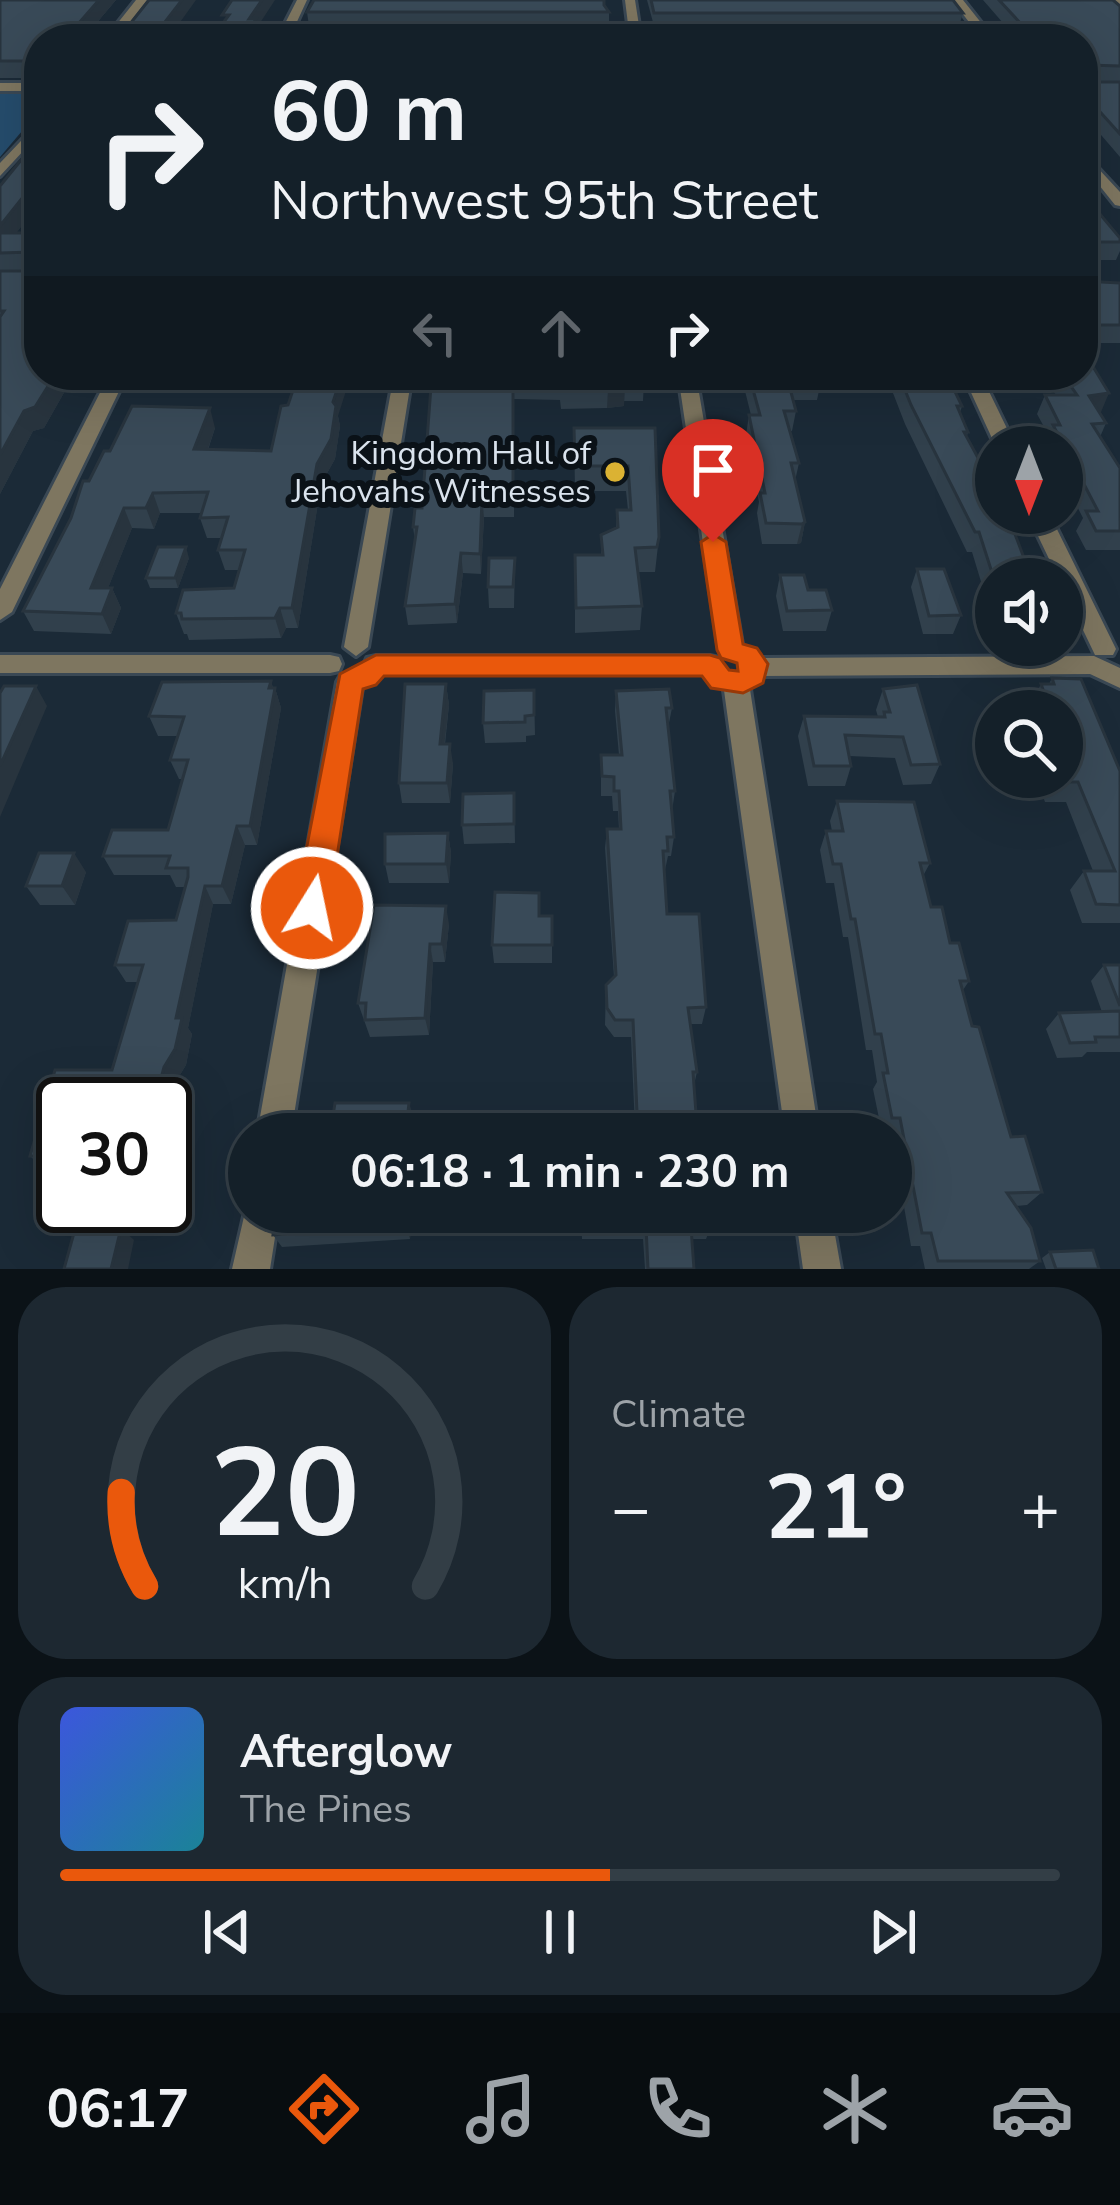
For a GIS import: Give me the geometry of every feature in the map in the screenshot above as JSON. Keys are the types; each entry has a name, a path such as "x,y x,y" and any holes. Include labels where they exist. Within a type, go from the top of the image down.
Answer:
{"street":[{"path":"123,24 142,0"},
{"path":"957,0 976,24"},
{"path":"0,172 24,143"},
{"path":"1098,175 1120,202"},
{"path":"0,612 111,390"},
{"path":"278,1113 352,670 373,652 356,646 400,390"},
{"path":"689,390 720,658"},
{"path":"979,390 996,426"},
{"path":"1048,534 1120,679"},
{"path":"0,664 352,670 747,655 745,675 799,1113"},
{"path":"745,675 1106,655"},
{"path":"251,1269 257,1233"},
{"path":"816,1233 822,1269"}],"shaded area":[{"path":"0,92 24,92 24,129 0,157"}],"building":[{"path":"0,0 99,0 78,24 24,24 24,61 0,61"},
{"path":"149,0 182,0 163,24 130,24"},
{"path":"232,0 262,0 249,19 256,19 253,24 222,24 229,15 222,15"},
{"path":"314,0 604,0 609,12 307,12"},
{"path":"651,0 953,0 963,13 654,13"},
{"path":"999,0 1113,0 1120,6 1120,66 1098,65 1098,24 1021,24"},
{"path":"1098,82 1120,82 1120,134 1098,110"},
{"path":"24,156 24,196 0,226 0,186"},
{"path":"1098,212 1120,238 1120,242 1098,242"},
{"path":"0,233 24,233 24,252 0,253"},
{"path":"0,271 24,271 24,390 46,390 35,407 24,411 0,455 0,317 4,311 0,311"},
{"path":"1098,282 1120,283 1120,325 1098,325"},
{"path":"1098,375 1109,393 1089,396 1106,423 1092,424 1120,468 1120,531 1096,531 1086,511 1098,511 1083,482 1083,426 1054,426 1060,425 1045,395 1098,390"},
{"path":"293,390 337,390 331,439 317,464 292,608 280,608 275,618 182,619 176,613 183,590 234,588 245,550 218,550 228,517 200,518 208,492 153,493 146,508 124,508 91,588 112,588 102,614 23,611 71,518 83,481 89,481 104,451 110,451 132,406 210,408 194,449 271,451 281,406 288,405"},
{"path":"431,390 513,390 513,497 482,498 480,554 461,553 455,604 405,606 417,527 413,527 415,508 422,508"},
{"path":"753,390 790,390 796,411 784,411 799,463 791,463 802,524 766,523 760,493 765,493 749,415 760,415"},
{"path":"905,390 954,390 968,432 964,432 975,452 975,532"},
{"path":"574,428 655,428 659,537 657,547 635,548 642,606 576,608 575,555 603,555 601,535 618,527 617,510 631,510 628,466 575,466"},
{"path":"980,534 1015,534 1024,558 987,558"},
{"path":"158,547 186,547 175,578 146,578"},
{"path":"489,558 515,558 513,587 488,587"},
{"path":"917,569 944,569 961,615 929,616"},
{"path":"780,575 804,575 808,590 826,590 832,610 787,611"},
{"path":"1052,678 1081,679 1120,771 1120,905 1096,904 1084,871 1115,871 1083,794 1083,690 1043,690 1041,684 1054,684"},
{"path":"271,681 269,688 275,688 250,826 237,826 222,886 205,886 176,1018 182,1018 175,1049 161,1077 53,1077 55,1070 112,1070 143,965 115,965 128,921 176,920 188,877 188,868 166,868 170,856 103,856 112,830 168,830 188,760 170,760 184,717 149,716 162,682"},
{"path":"405,684 446,684 440,744 450,744 447,783 399,783"},
{"path":"917,685 940,764 911,765 903,737 845,735 851,766 814,766 804,716 885,717 884,712 890,712 883,689"},
{"path":"4,686 36,686 0,766 0,693"},
{"path":"669,689 672,708 666,708 675,791 670,791 674,837 667,837 668,851 663,851 667,914 699,914 706,1007 688,1008 697,1072 693,1072 696,1113 637,1113 633,1020 615,1020 607,1008 606,985 616,975 607,829 621,829 619,791 614,791 614,777 602,776 601,755 622,755 616,691"},
{"path":"534,690 534,715 525,716 525,722 483,723 484,691"},
{"path":"514,793 514,824 462,825 463,794"},
{"path":"837,801 914,802 930,863 920,863 931,907 942,907 950,943 959,943 969,981 960,981 972,1026 979,1027 1011,1137 1025,1136 1042,1192 1007,1193 1031,1228 1040,1261 938,1261 931,1233 922,1233 912,1181 912,1113 891,1113 881,1034 875,1034 855,919 851,919 841,864 833,864 826,831 843,831"},
{"path":"448,833 446,864 385,864 385,834"},
{"path":"39,853 74,853 62,886 26,886"},
{"path":"495,892 539,893 539,916 552,916 552,945 492,945"},
{"path":"374,905 446,906 442,944 430,944 425,1018 365,1020 366,1003 358,1003"},
{"path":"1104,965 1120,965 1120,1006"},
{"path":"1120,1011 1120,1037 1070,1043 1059,1013"},
{"path":"335,1103 409,1103 408,1113 333,1113"},
{"path":"74,1233 120,1233 111,1269 64,1269"},
{"path":"646,1233 691,1233 694,1269 648,1269"},
{"path":"1093,1250 1099,1269 1056,1269 1050,1252"}],"place":[{"name":"Kingdom Hall of Jehovahs Witnesses","path":"615,472"}],"route":[{"path":"312,908 350,682 366,677 376,665 710,665 721,680 749,680 754,664 747,655 730,650 713,542"}]}
